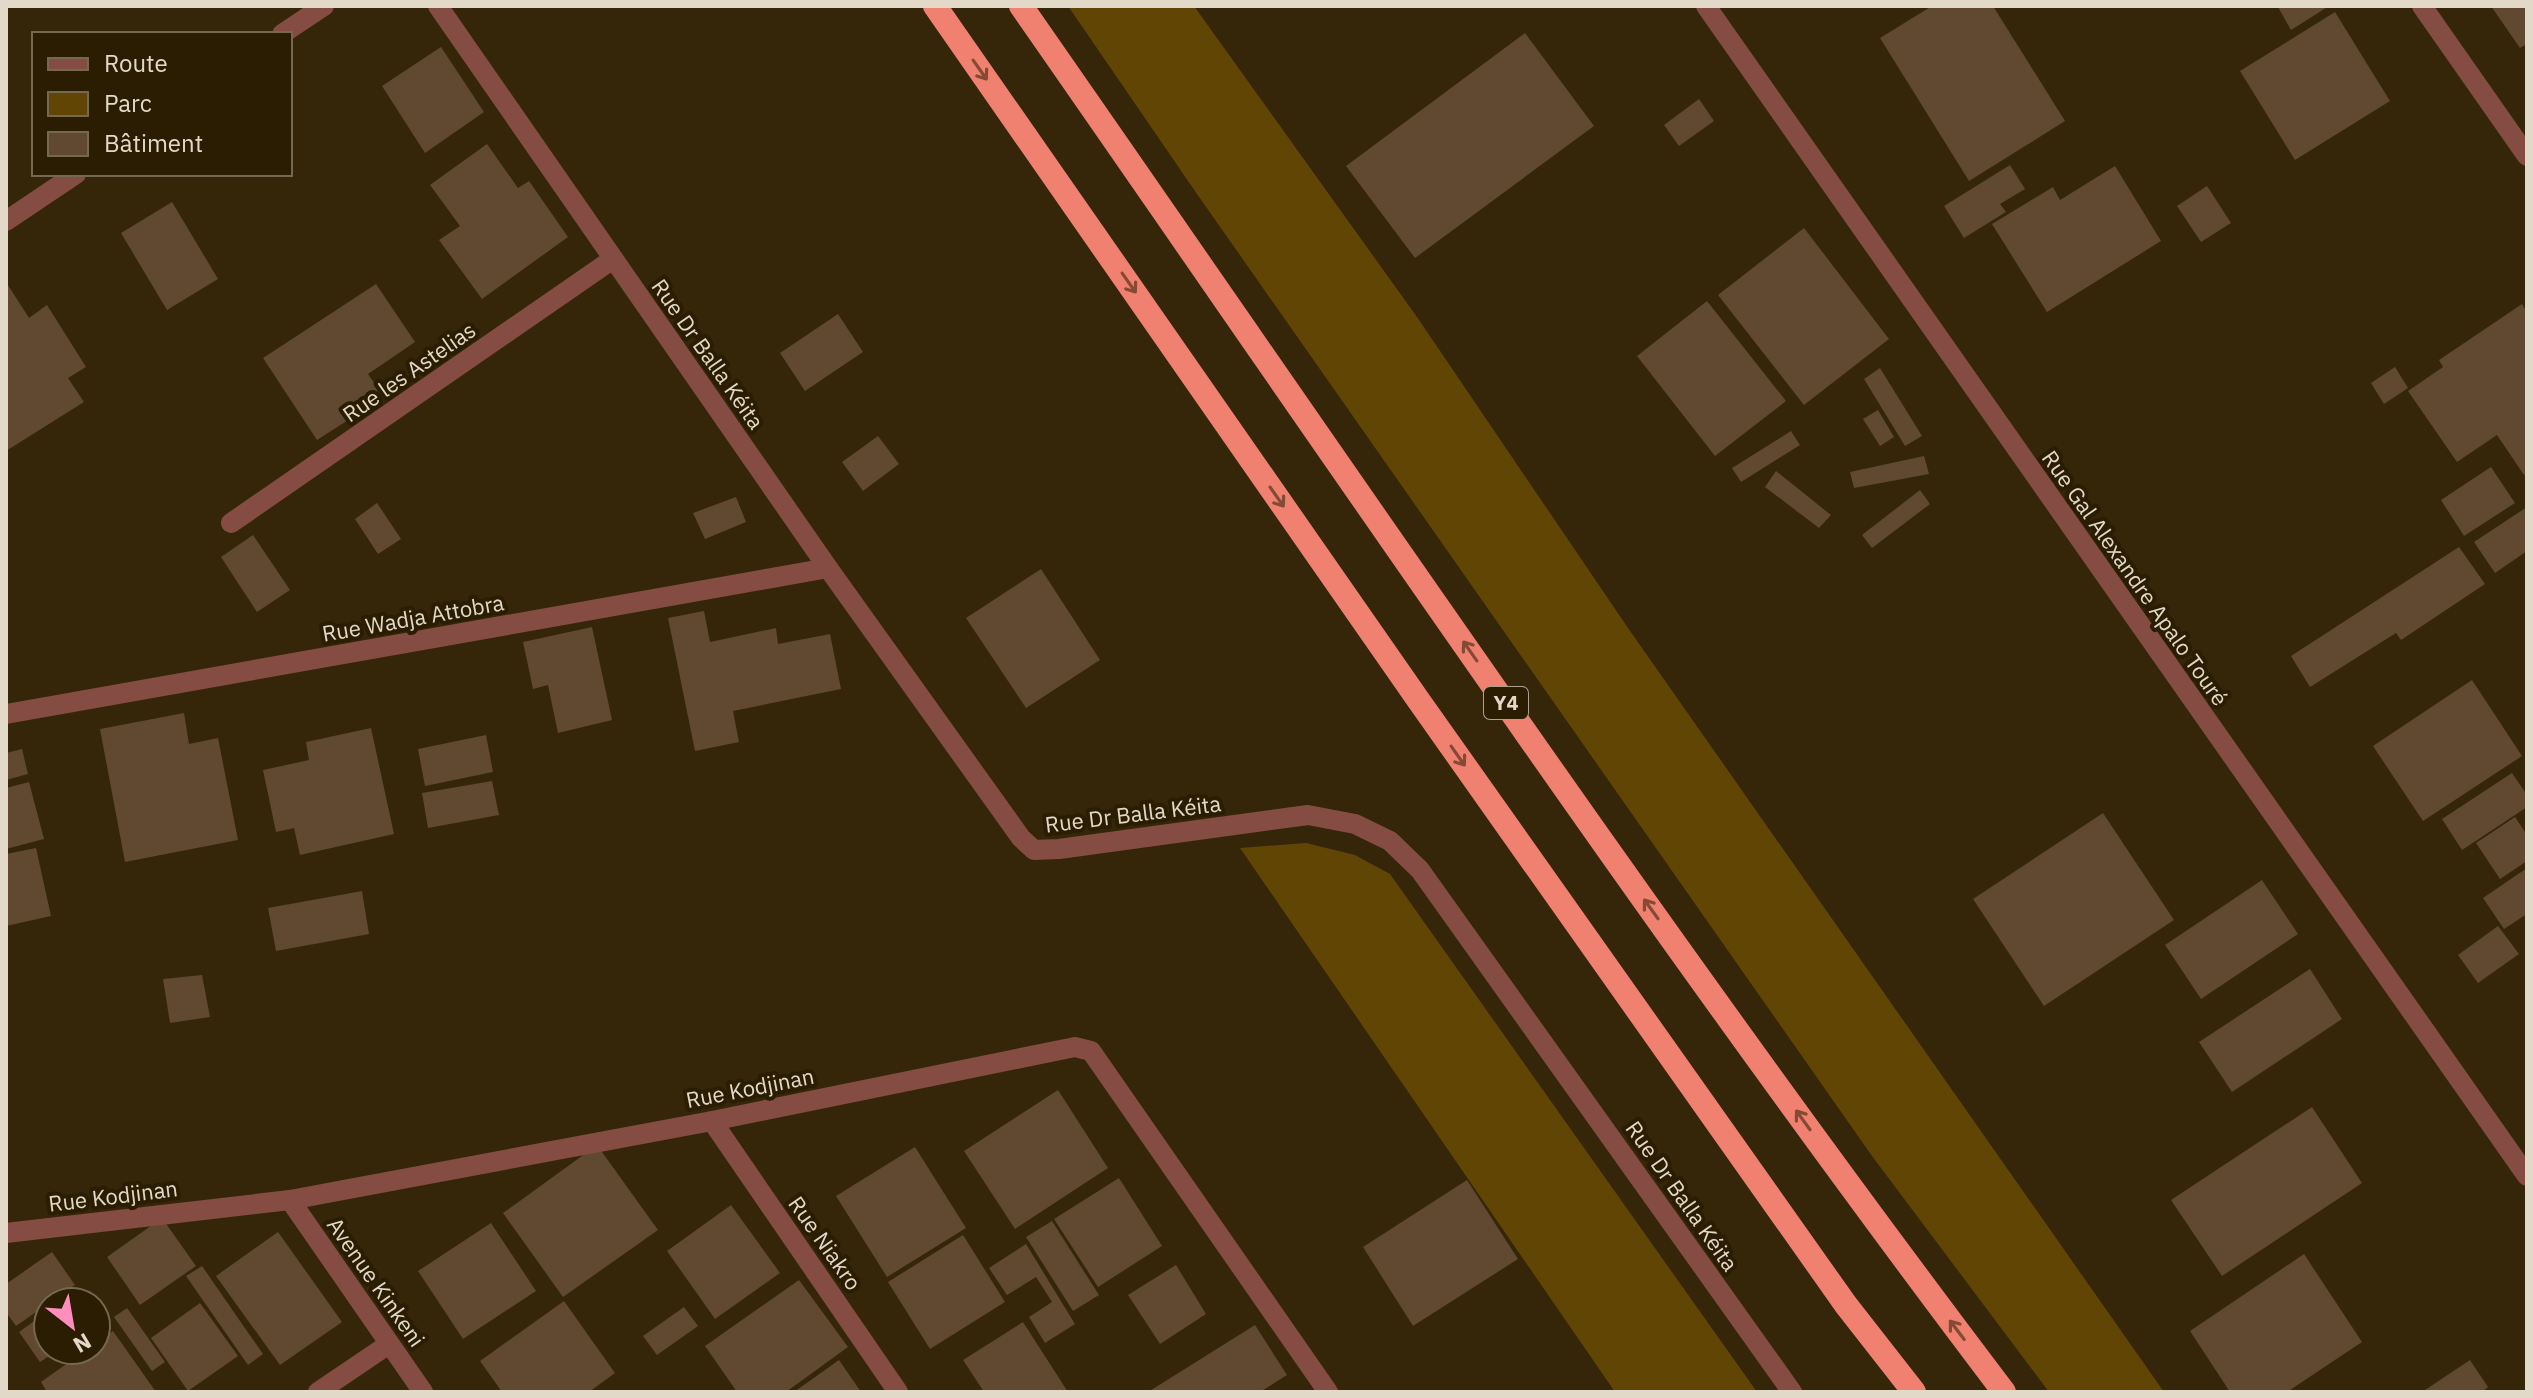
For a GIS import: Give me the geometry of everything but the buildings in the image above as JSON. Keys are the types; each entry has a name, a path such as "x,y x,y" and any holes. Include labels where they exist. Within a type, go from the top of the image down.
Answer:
{"highway":[{"path":"935,6 1419,701 1846,1305 1914,1392"},
{"name":"Y4","path":"1021,6 1577,806 1919,1281 2004,1392"}],"street":[{"path":"285,32 324,6"},
{"name":"Rue Dr Balla Kéita","path":"438,6 828,568 1021,838 1034,850 1075,847 1308,815 1355,824 1390,841 1420,870 1792,1392"},
{"name":"Rue Gal Alexandre Apalo Touré","path":"1706,6 2527,1176"},
{"path":"2422,6 2527,156"},
{"path":"6,221 73,176"},
{"name":"Rue les Astelias","path":"231,523 613,259"},
{"name":"Rue Wadja Attobra","path":"6,714 828,568"},
{"name":"Rue Kodjinan","path":"6,1233 290,1200 1083,1047 1091,1051 1328,1392"},
{"name":"Rue Niakro","path":"712,1121 898,1392"},
{"name":"Avenue Kinkeni","path":"290,1200 423,1392"},
{"path":"318,1392 389,1344"}],"green space":[{"path":"1068,6 1194,6 1417,317 1628,628 2164,1392 2049,1392 1872,1156"},
{"path":"1306,843 1355,855 1390,874 1757,1392 1615,1392 1240,848"}]}
